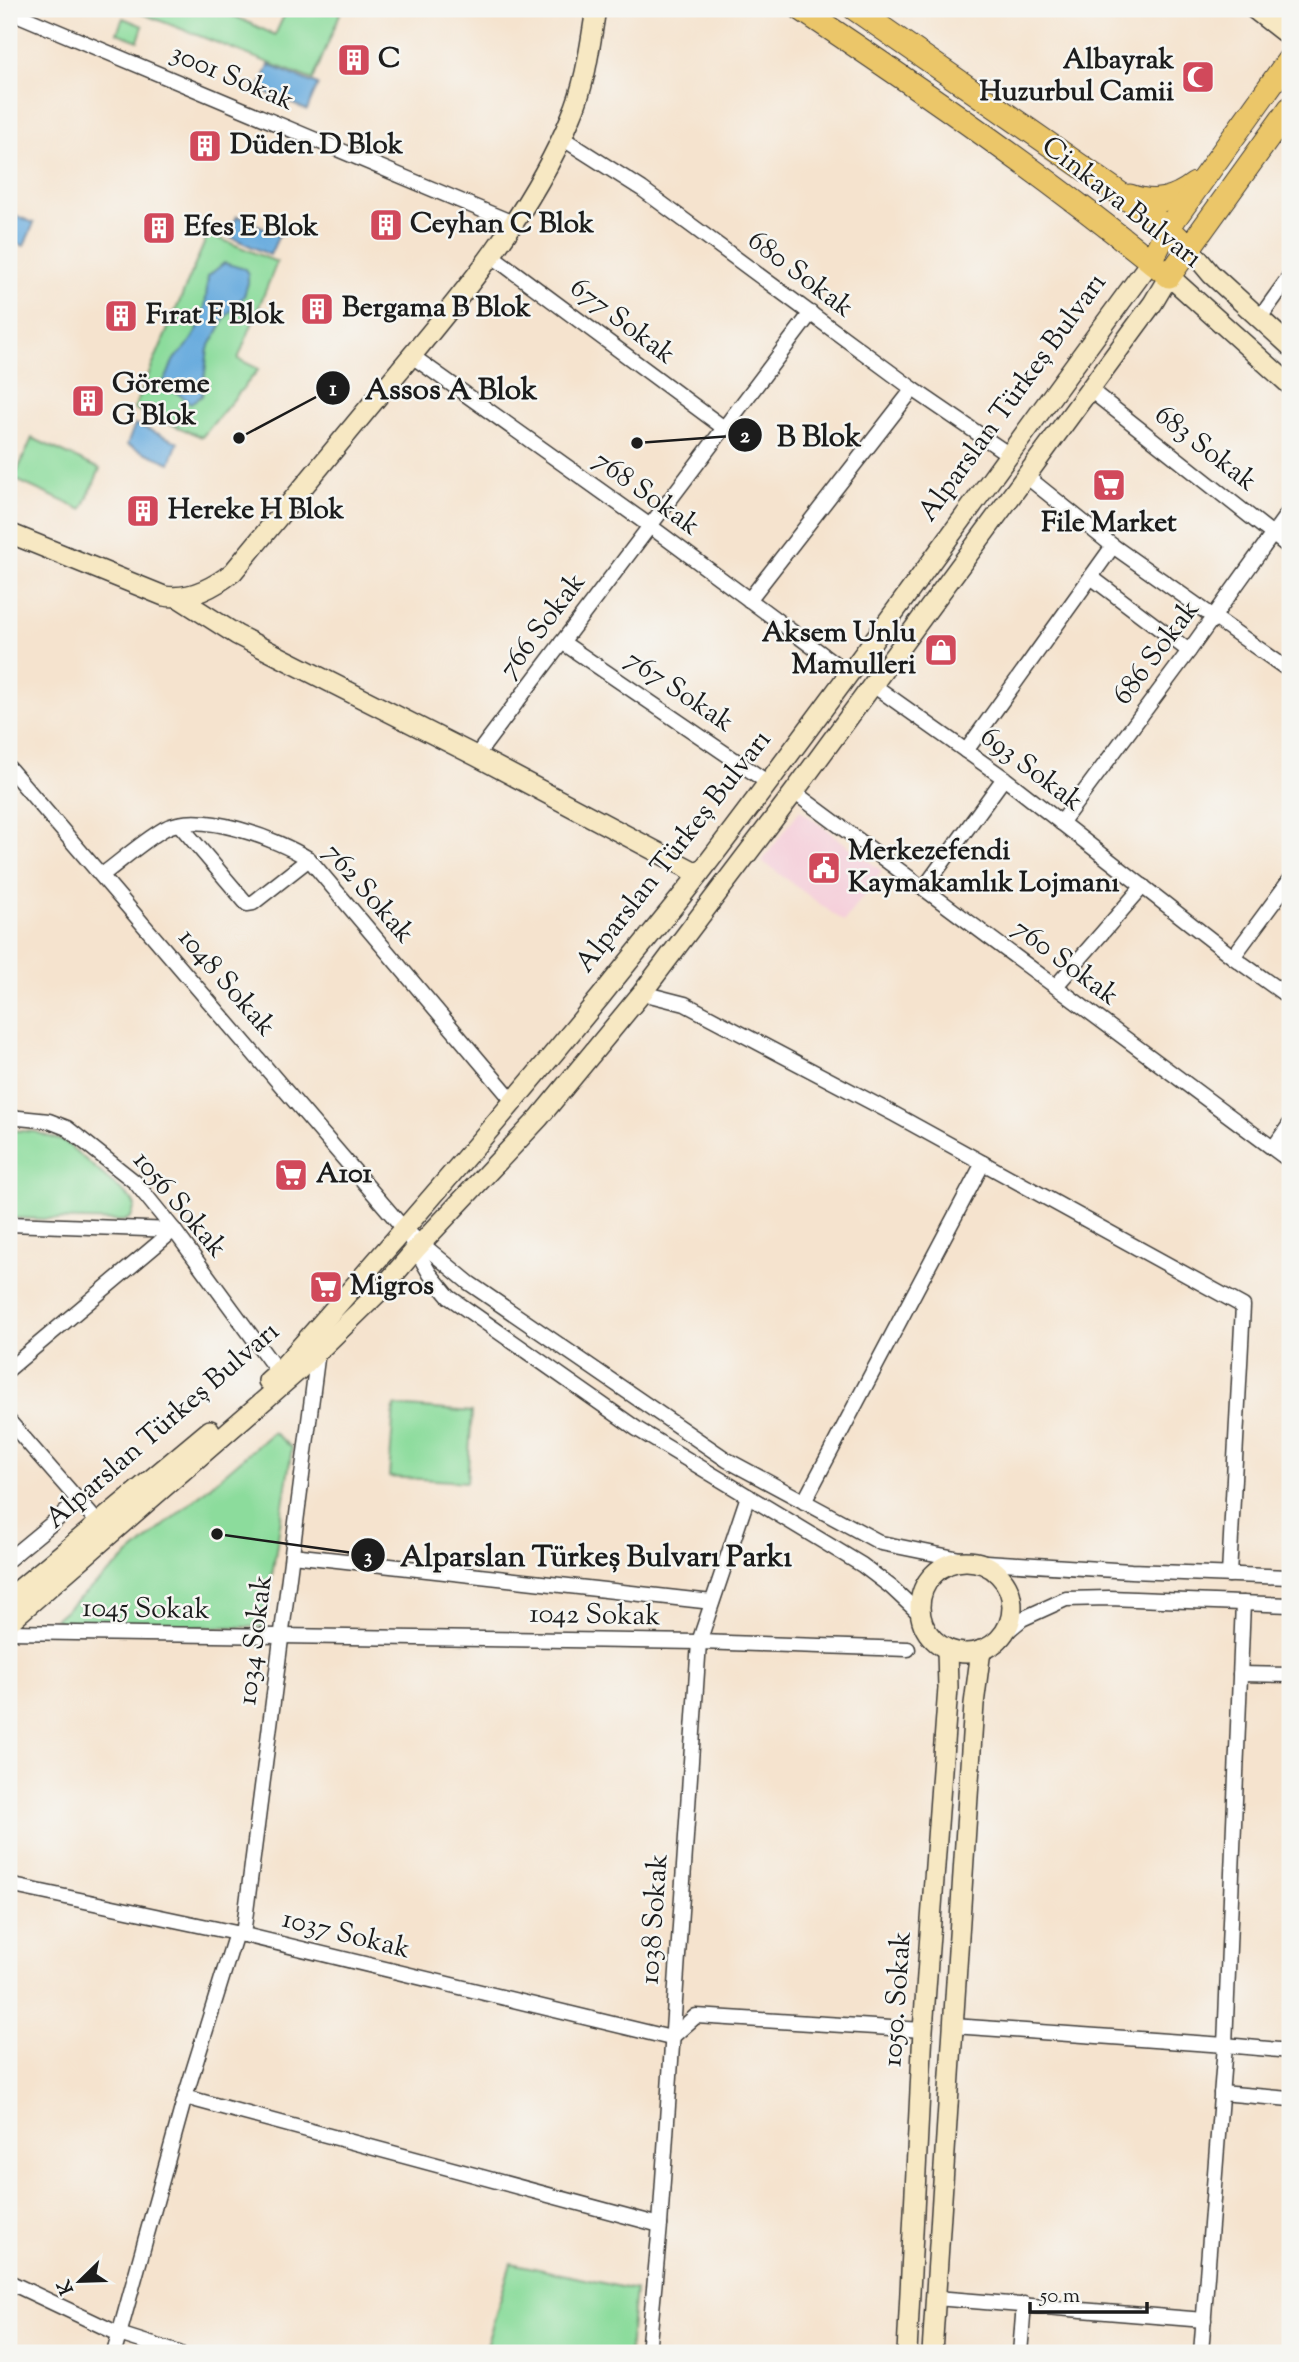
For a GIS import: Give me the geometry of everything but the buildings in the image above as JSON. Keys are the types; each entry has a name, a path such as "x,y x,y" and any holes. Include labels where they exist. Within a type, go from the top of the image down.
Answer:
{"main road":[{"path":"9,533 164,596 179,598 205,590 233,572 412,356 513,223 572,116 585,74 596,9"},
{"name":"Cinkaya Bulvarı","path":"801,9 998,145 1121,236 1290,385"},
{"name":"Cinkaya Bulvarı","path":"855,9 1168,228 1211,274 1290,346"},
{"path":"1254,9 1290,37"},
{"name":"Alparslan Türkeş Bulvarı","path":"9,1598 278,1372 405,1230 514,1102 699,874 849,674 1151,261 1168,228 1290,58"},
{"name":"Alparslan Türkeş Bulvarı","path":"9,1622 318,1351 380,1291 418,1246 539,1118 642,993 794,792 1153,303 1169,276 1290,108"},
{"path":"1115,190 1154,202 1175,197 1204,178"},
{"path":"179,598 237,635 476,756 699,874"},
{"path":"970,1561 990,1567 1001,1577 1009,1589 1011,1619 1004,1634 993,1645 962,1653 947,1649 934,1639 924,1626 921,1596 936,1572 948,1564 970,1561"},
{"name":"1050. Sokak","path":"907,2353 923,2030 948,1689 947,1649"},
{"name":"1050. Sokak","path":"932,2353 974,1704 981,1650"}],"street":[{"name":"3001 Sokak","path":"9,11 513,223"},
{"name":"680 Sokak","path":"562,138 642,188 913,389 1008,454"},
{"name":"677 Sokak","path":"491,255 724,428"},
{"path":"1259,320 1290,276"},
{"name":"766 Sokak","path":"476,756 811,313"},
{"name":"768 Sokak","path":"412,356 650,526 849,674"},
{"path":"749,600 913,389"},
{"name":"683 Sokak","path":"1089,389 1290,548"},
{"path":"1026,476 1114,546 1290,671"},
{"name":"686 Sokak","path":"1061,823 1290,510"},
{"path":"966,751 1114,546"},
{"path":"1091,577 1189,651"},
{"name":"767 Sokak","path":"562,642 767,782"},
{"name":"693 Sokak","path":"873,685 1004,778 1233,957 1290,998"},
{"name":"1048 Sokak","path":"9,768 405,1230 418,1246 430,1274 449,1297 637,1429 862,1565 922,1616"},
{"path":"924,888 1004,778"},
{"name":"760 Sokak","path":"794,792 1290,1161"},
{"name":"762 Sokak","path":"102,875 165,828 179,824 204,823 247,832 292,848 309,859 514,1102"},
{"path":"179,824 247,904 253,903 309,859"},
{"path":"1233,957 1290,880"},
{"path":"1056,986 1143,886"},
{"path":"642,993 685,1004 1243,1306 1228,1575"},
{"name":"1056 Sokak","path":"9,1117 49,1121 68,1128 135,1182 174,1230 278,1372"},
{"path":"1273,1147 1290,1124"},
{"path":"804,1502 983,1163"},
{"path":"9,1224 174,1230"},
{"path":"9,1370 174,1230"},
{"path":"418,1246 727,1460 881,1543 970,1561 1290,1577"},
{"name":"1034 Sokak","path":"114,2353 186,2097 240,1934 282,1637 318,1351"},
{"path":"9,1421 99,1524"},
{"name":"1038 Sokak","path":"648,2353 660,2225 699,1642 748,1496"},
{"path":"9,1559 79,1501"},
{"path":"292,1555 712,1602"},
{"path":"1004,1634 1022,1619 1066,1599 1109,1598 1290,1605"},
{"path":"1201,2353 1225,2045 1243,1603"},
{"name":"1045 Sokak","path":"9,1632 282,1637"},
{"name":"1042 Sokak","path":"282,1637 699,1642 908,1649"},
{"path":"1240,1674 1290,1675"},
{"name":"1037 Sokak","path":"9,1885 240,1934 671,2038"},
{"path":"671,2038 696,2016 923,2030"},
{"path":"953,2026 1290,2051"},
{"path":"1221,2093 1290,2099"},
{"path":"186,2097 660,2225"},
{"path":"9,2282 120,2334 179,2353"},
{"path":"936,2298 1204,2320"},
{"path":"1020,2353 1024,2304"}],"shaded area":[{"name":"Merkezefendi Kaymakamlık Lojmanı","path":"800,810 882,871 844,922 762,861"}],"green space":[{"path":"130,9 219,9 275,35 287,9 342,9 313,80"},
{"path":"123,18 143,26 138,41 117,33"},
{"path":"208,234 277,262 238,359 259,369 202,437 134,409"},
{"path":"32,438 100,469 82,510 14,479"},
{"path":"9,1130 36,1132 65,1142 132,1200 135,1206 131,1217 124,1221 9,1218"},
{"path":"394,1406 472,1412 467,1482 389,1477"},
{"path":"273,1432 292,1448 264,1627 64,1626 55,1619"},
{"path":"511,2263 635,2290 629,2353 484,2353"}],"water":[{"path":"269,65 318,85 307,110 259,90"},
{"path":"9,213 34,223 24,246 9,240"},
{"path":"237,216 279,235 270,255 228,236"},
{"path":"224,263 245,269 248,283 244,296 225,318 208,349 202,396 190,403 176,392 162,388 162,383 175,358 187,346 198,328 204,312 208,276"},
{"path":"135,424 178,442 170,463 127,445"}],"place":[{"name":"C","path":"354,60"},
{"name":"Albayrak Huzurbul Camii","path":"1198,77"},
{"name":"Düden D Blok","path":"205,146"},
{"name":"Ceyhan C Blok","path":"386,225"},
{"name":"Efes E Blok","path":"159,228"},
{"name":"Bergama B Blok","path":"317,309"},
{"name":"Fırat F Blok","path":"121,316"},
{"name":"Göreme G Blok","path":"88,401"},
{"name":"Assos A Blok","path":"239,438"},
{"name":"B Blok","path":"637,443"},
{"name":"File Market","path":"1109,485"},
{"name":"Hereke H Blok","path":"143,511"},
{"name":"Aksem Unlu Mamulleri","path":"941,650"},
{"name":"Merkezefendi Kaymakamlık Lojmanı","path":"824,868"},
{"name":"A101","path":"291,1175"},
{"name":"Migros","path":"326,1287"},
{"name":"Alparslan Türkeş Bulvarı Parkı","path":"217,1534"}]}
